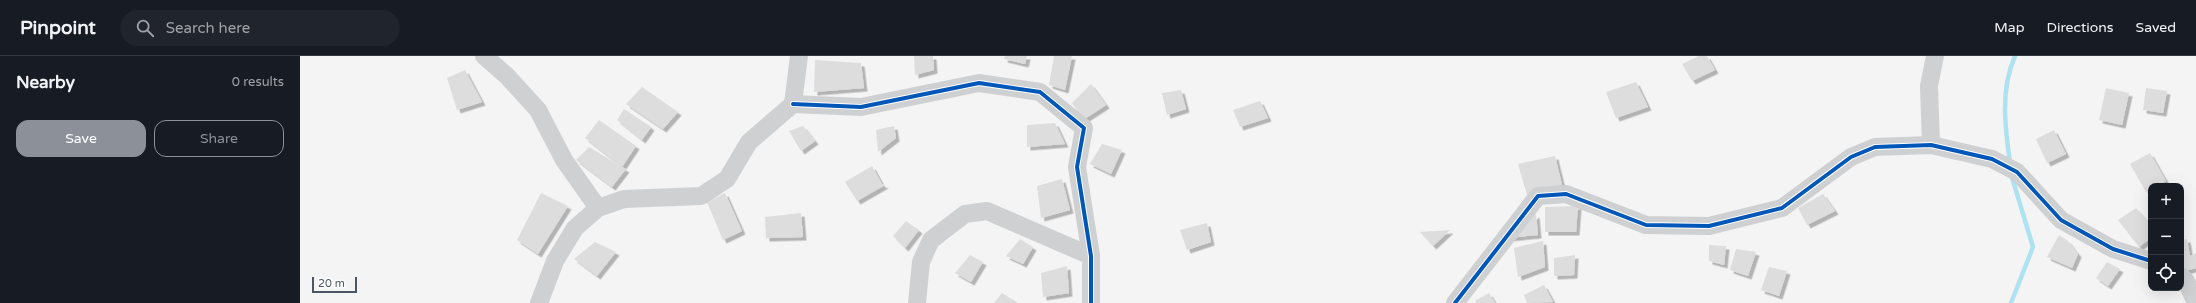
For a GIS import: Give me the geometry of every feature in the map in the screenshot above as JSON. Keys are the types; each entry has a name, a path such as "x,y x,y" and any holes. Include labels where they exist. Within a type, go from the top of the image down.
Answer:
{"street":[{"path":"484,56 507,76 538,110 564,160 598,208"},
{"path":"539,303 555,261 575,228 598,208 624,199 701,196 727,179 749,142 793,104 799,56"},
{"path":"1931,145 1929,86 1935,56"},
{"path":"793,104 861,107 979,83 1040,92 1084,128 1077,167 1091,256 1091,303"},
{"path":"1455,303 1538,196 1566,194 1646,226 1709,226 1782,208 1851,157 1875,147 1931,145 1992,159 2017,172 2061,220 2113,249 2148,260"},
{"path":"917,303 921,262 931,240 965,214 987,211 1091,256"},
{"path":"2184,279 2196,303"}],"building":[{"path":"914,56 933,56 934,70 915,75"},
{"path":"1005,56 1027,56 1025,64 1004,59"},
{"path":"1054,56 1072,56 1065,90 1049,85"},
{"path":"1699,56 1707,56 1715,70 1692,81 1682,64"},
{"path":"815,60 861,63 864,88 814,92"},
{"path":"465,70 482,102 457,110 447,78"},
{"path":"1636,82 1648,107 1616,118 1606,92"},
{"path":"1091,84 1106,105 1083,120 1072,103"},
{"path":"642,87 678,112 663,129 626,104"},
{"path":"2106,88 2129,93 2122,125 2099,120"},
{"path":"2146,88 2167,91 2163,113 2143,110"},
{"path":"1181,90 1186,109 1167,115 1162,93"},
{"path":"1260,101 1268,118 1240,127 1233,110"},
{"path":"624,109 651,127 642,140 617,120"},
{"path":"599,120 636,146 622,167 585,138"},
{"path":"1055,123 1065,144 1027,147 1027,125"},
{"path":"803,126 815,141 801,151 789,131"},
{"path":"894,126 896,138 878,152 876,130"},
{"path":"2054,130 2066,154 2047,163 2036,139"},
{"path":"1102,144 1122,150 1111,174 1090,164"},
{"path":"589,147 626,169 612,187 576,160"},
{"path":"2150,153 2166,181 2162,183 2148,183 2148,191 2146,192 2130,164"},
{"path":"1555,156 1562,185 1527,195 1518,164"},
{"path":"872,166 882,184 885,185 857,201 845,182"},
{"path":"1062,179 1070,210 1041,218 1037,186"},
{"path":"541,193 568,206 538,254 517,240"},
{"path":"725,193 742,231 723,240 707,202"},
{"path":"1823,194 1835,211 1807,225 1798,208"},
{"path":"1578,206 1576,232 1545,232 1545,207"},
{"path":"2136,208 2148,222 2148,240 2139,247 2118,220"},
{"path":"801,213 803,237 766,238 765,217"},
{"path":"1536,214 1538,235 1507,238"},
{"path":"906,221 919,230 905,248 893,236"},
{"path":"1207,223 1211,242 1187,250 1180,230"},
{"path":"1450,230 1433,246 1420,232"},
{"path":"2059,235 2068,241 2078,254 2072,268 2047,257"},
{"path":"1020,239 1033,247 1023,264 1006,256"},
{"path":"2187,239 2190,256 2196,253 2196,268 2185,271 2184,268 2184,240"},
{"path":"1543,241 1545,267 1518,277 1514,248"},
{"path":"595,242 616,252 597,276 574,259"},
{"path":"1709,245 1726,246 1724,265 1709,261"},
{"path":"1736,249 1756,252 1748,276 1730,270"},
{"path":"970,255 983,262 971,282 955,273"},
{"path":"1575,255 1574,275 1554,276 1554,258"},
{"path":"2107,262 2120,269 2108,286 2096,278"},
{"path":"1067,266 1069,293 1043,297 1041,273"},
{"path":"1769,267 1787,271 1779,296 1761,290"},
{"path":"1544,285 1553,302 1527,303 1524,295"},
{"path":"1002,293 1018,303 994,303"},
{"path":"1489,293 1495,303 1476,303 1475,301"}],"waterway":[{"path":"2010,163 2005,109 2007,82 2015,56"},
{"path":"2011,174 2033,247 2011,303"}],"cycle path":[{"path":"793,104 861,107 979,83 1040,92 1084,128 1077,167 1091,256 1091,303"},
{"path":"1455,303 1538,196 1566,194 1646,225 1709,226 1782,208 1851,157 1875,147 1931,145 1992,159 2017,172 2061,220 2113,249 2148,260"}]}
